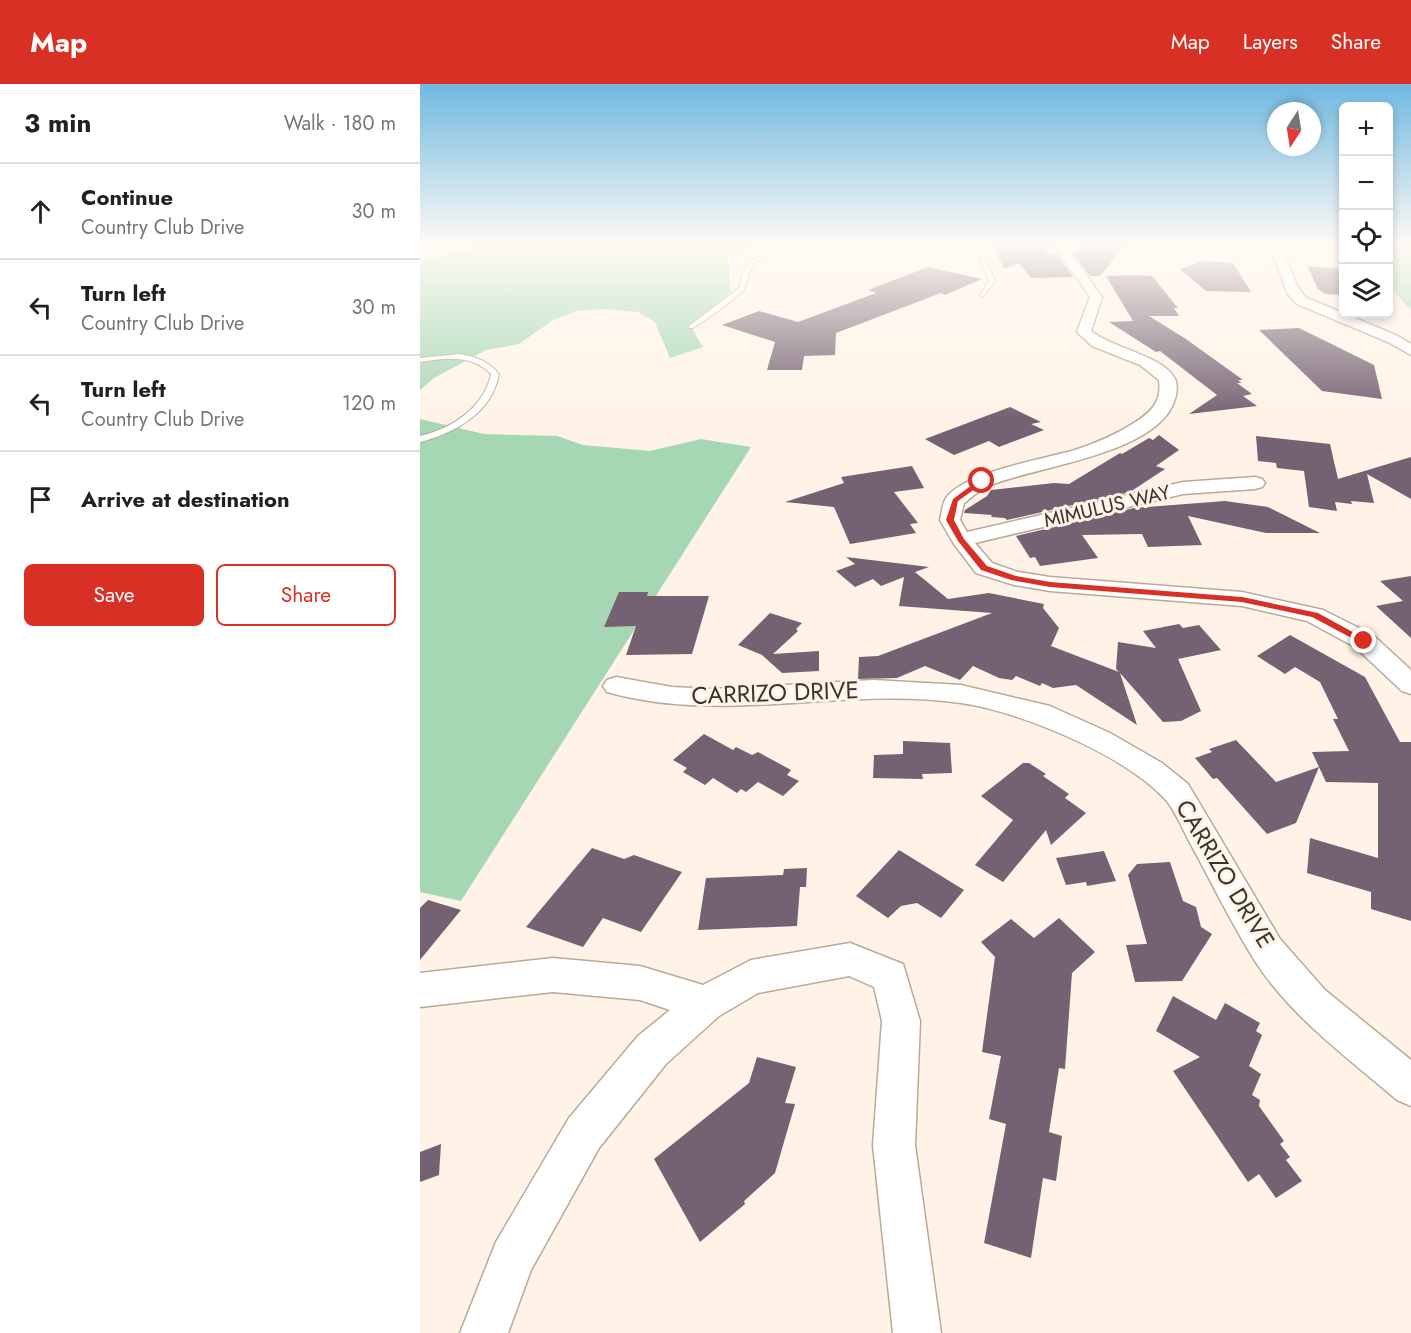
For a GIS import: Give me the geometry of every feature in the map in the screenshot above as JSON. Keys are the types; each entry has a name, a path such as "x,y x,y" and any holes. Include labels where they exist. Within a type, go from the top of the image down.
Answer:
{"street":[{"path":"1096,302 1085,323 1084,332 1097,342 1144,362 1167,378 1169,391 1164,406 1154,418 1120,440 1083,453 982,481 955,500 950,520 961,540 984,568 1014,578 1050,584 1242,599 1315,615 1364,641 1411,685"},
{"path":"1305,302 1393,339 1411,351"},
{"name":"MIMULUS WAY","path":"961,540 1184,488 1255,483"},
{"name":"CARRIZO DRIVE","path":"616,686 672,696 712,698 873,689 961,694 1040,713 1100,740 1152,771 1177,792 1269,950 1312,1003 1411,1086"},
{"path":"484,1333 512,1258 584,1132 652,1050 706,1002 751,977 850,960 890,976 902,1022 894,1146 917,1333"},
{"path":"420,990 554,975 640,983 706,1002"}],"lane":[{"path":"691,327 726,302"},
{"path":"420,360 447,357 477,359 484,362 495,374 487,395 472,415 451,430 420,439"}],"green space":[{"path":"420,302 719,302 691,327 703,347 670,358 655,322 638,312 605,309 577,311 553,320 519,344 486,350 434,378 420,390"},
{"path":"1404,302 1411,302 1411,310"},
{"path":"420,419 484,434 557,436 583,445 650,451 701,439 751,447 461,901 420,892"}],"building":[{"path":"851,302 917,302 836,333 835,355 804,356 802,370 767,370 775,342 722,325 759,311 798,322"},
{"path":"1122,302 1173,302 1178,308 1174,308 1179,316 1149,316 1186,339 1243,380 1238,380 1242,383 1237,383 1252,394 1243,396 1257,406 1189,414 1217,395 1160,351 1156,352 1109,322 1133,321"},
{"path":"1299,328 1374,365 1382,399 1322,391 1259,330"},
{"path":"1010,407 1041,422 1031,424 1044,430 999,447 989,441 954,455 925,439"},
{"path":"1159,435 1179,450 1156,466 1165,469 1130,492 1007,520 991,517 992,515 964,513 965,510 987,496 991,490 1054,483 1069,484 1120,453 1122,454 1149,438 1153,440"},
{"path":"1256,436 1330,444 1338,479 1411,457 1411,499 1367,474 1374,503 1335,502 1337,511 1309,507 1304,471 1277,468 1276,463 1258,461"},
{"path":"912,466 924,488 894,492 918,523 910,524 916,533 850,544 834,507 785,502 844,483 841,477"},
{"path":"1225,501 1268,507 1320,533 1266,533 1188,516 1202,545 1148,547 1142,534 1082,535 1098,558 1040,566 1035,557 1030,558 1016,536 1134,508"},
{"path":"846,557 929,567 915,572 948,599 989,593 1044,604 1043,608 1059,628 1051,646 1119,672 1116,669 1118,642 1156,648 1143,631 1179,624 1183,628 1199,625 1221,650 1178,659 1201,711 1181,721 1163,722 1120,673 1137,725 1076,685 1053,688 1042,683 1040,686 1016,676 1012,680 999,678 973,666 960,680 925,666 897,678 858,679 859,657 878,656 992,613 899,606 904,577 881,586 873,579 855,587 836,571 855,564"},
{"path":"1411,576 1411,638 1376,606 1403,601 1380,581"},
{"path":"619,592 648,592 647,596 709,596 692,654 626,655 636,626 604,627"},
{"path":"770,613 802,623 796,629 798,631 773,654 819,651 819,671 782,673 762,655 738,645"},
{"path":"1290,635 1365,677 1400,742 1411,742 1411,921 1371,909 1371,892 1307,873 1310,838 1378,858 1378,783 1326,782 1312,752 1349,751 1333,719 1338,719 1320,682 1295,667 1285,674 1257,656"},
{"path":"704,734 733,750 736,747 752,755 758,752 791,770 787,775 799,781 783,796 758,782 746,792 741,789 737,793 713,778 705,785 683,772 687,768 673,760"},
{"path":"1236,740 1276,782 1319,767 1296,823 1267,834 1217,778 1213,779 1195,758 1212,752 1209,749"},
{"path":"903,741 950,743 952,773 922,774 923,779 873,778 874,755 903,754"},
{"path":"1023,763 1029,763 1046,774 1043,776 1069,794 1065,798 1086,813 1051,845 1046,830 1003,882 975,865 1013,820 981,796"},
{"path":"592,848 624,859 634,855 682,872 641,932 603,918 583,947 526,927"},
{"path":"899,850 964,890 941,918 917,903 901,906 888,918 856,896"},
{"path":"1104,851 1116,881 1087,886 1086,882 1066,885 1056,858"},
{"path":"1170,862 1183,901 1196,907 1201,927 1212,934 1182,981 1135,982 1126,945 1147,944 1128,875 1137,864"},
{"path":"807,868 806,887 800,887 797,926 698,930 706,878 783,875 784,869"},
{"path":"428,900 461,910 420,960 420,908"},
{"path":"1059,918 1095,952 1072,973 1065,1069 1059,1068 1049,1132 1062,1136 1056,1181 1043,1178 1031,1258 984,1243 1006,1124 989,1119 1001,1056 982,1052 995,957 981,942 1011,919 1034,938"},
{"path":"1173,996 1216,1020 1225,1003 1260,1023 1256,1031 1262,1035 1249,1066 1261,1074 1252,1095 1260,1100 1259,1106 1284,1141 1280,1144 1290,1157 1286,1160 1302,1181 1276,1198 1259,1174 1248,1182 1173,1071 1200,1057 1156,1031"},
{"path":"757,1057 796,1067 785,1103 795,1104 775,1173 744,1201 745,1204 700,1242 654,1159 749,1083"},
{"path":"441,1144 439,1175 420,1182 420,1152"}],"route":[{"path":"982,481 955,500 950,520 961,540 984,568 1014,578 1050,584 1242,599 1315,615 1364,641"}]}
